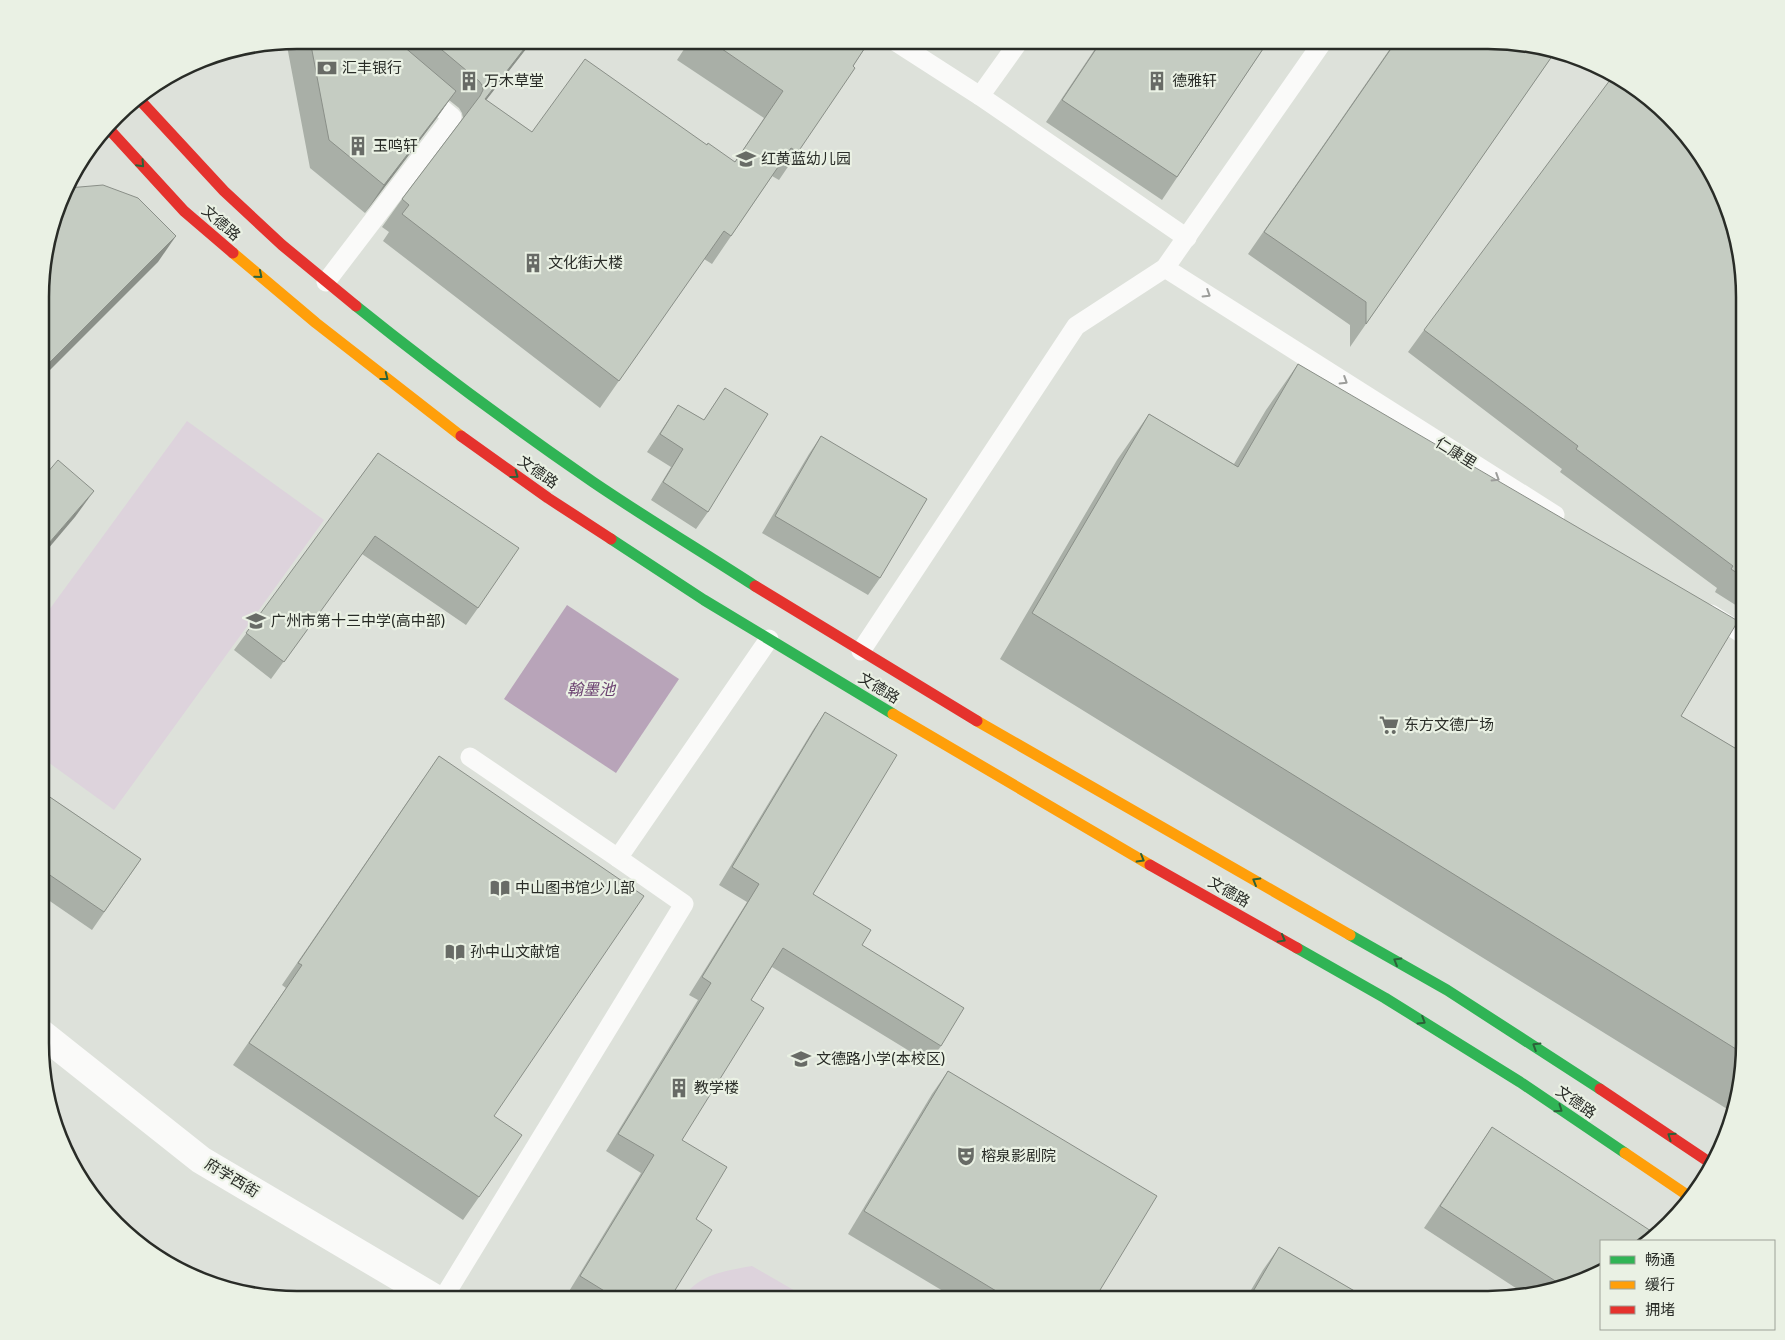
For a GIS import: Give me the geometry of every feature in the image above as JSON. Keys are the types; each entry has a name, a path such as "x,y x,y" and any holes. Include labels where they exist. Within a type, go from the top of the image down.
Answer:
{"main road":[{"name":"文德路","path":"142,103 224,191 282,245 326,282 411,350 486,406 594,482 770,596 862,652 1093,788 1447,990 1545,1052 1707,1160"},
{"name":"文德路","path":"111,132 184,210 316,323 465,439 548,498 704,600 948,746 1385,998 1520,1082 1685,1194"}],"street":[{"name":"府学西街","path":"49,1039 201,1160 423,1291"}],"lane":[{"path":"907,49 980,96 1187,238"},
{"path":"980,96 1014,49"},
{"path":"862,652 1076,326 1165,268 1318,49"},
{"path":"326,282 452,117 407,80"},
{"name":"仁康里","path":"1165,268 1568,523"},
{"path":"1693,603 1736,630"},
{"path":"618,858 770,639"},
{"path":"448,1291 684,904 470,757"}],"shaded area":[{"path":"187,421 324,520 114,810 49,763 49,610"},
{"path":"752,1266 795,1291 688,1291 695,1284 722,1272"}],"water":[{"name":"翰墨池","path":"567,605 679,679 616,773 504,699"}],"building":[{"path":"312,49 407,49 456,91 384,185 329,140"},
{"path":"441,49 524,49 485,99 532,132 585,59 707,145 708,143 735,162 783,91 722,49 864,49 853,66 855,68 798,152 791,148 731,236 724,231 619,381 402,214 409,205 402,199 480,96 483,90 479,81"},
{"name":"德雅轩","path":"1096,49 1263,49 1177,177 1062,100"},
{"path":"1391,49 1504,49 1552,57 1366,324 1366,302 1264,232"},
{"path":"1610,81 1652,110 1685,146 1711,187 1728,233 1734,265 1736,281 1736,572 1731,569 1733,566 1576,449 1578,446 1424,330"},
{"path":"103,185 138,198 176,236 49,363 49,281 51,265 57,233 74,188"},
{"name":"东方文德广场","path":"1298,364 1736,620 1736,624 1681,716 1736,749 1736,1049 1032,613 1149,414 1238,467"},
{"path":"725,388 768,414 708,512 663,482 683,449 660,434 678,405 704,420"},
{"path":"821,436 927,499 880,578 775,516"},
{"path":"378,453 519,548 478,608 375,536 284,662 246,633"},
{"path":"58,460 94,491 49,543 49,471"},
{"path":"825,712 897,755 813,894 871,930 862,945 964,1008 941,1046 783,948 751,1000 764,1008 682,1140 727,1167 696,1219 712,1230 675,1291 604,1291 580,1276 654,1155 618,1134 711,983 702,977 759,884 732,867"},
{"name":"孙中山文献馆","path":"439,756 644,896 494,1116 522,1135 479,1197 249,1043 302,965 298,963"},
{"path":"49,796 141,859 104,912 49,874"},
{"name":"榕泉影剧院","path":"948,1071 1157,1196 1099,1291 996,1291 864,1211"},
{"path":"1492,1127 1651,1231 1639,1240 1600,1240 1600,1265 1556,1282 1440,1206"},
{"path":"1279,1247 1355,1291 1253,1291"}],"traffic: fast":[{"path":"356,306 443,374 563,461 633,509 755,586"},
{"path":"611,539 704,600 893,714"},
{"path":"1350,935 1447,990 1600,1089"},
{"path":"1297,948 1385,998 1520,1082 1625,1153"}],"traffic: slow":[{"path":"233,253 316,323 461,436"},
{"path":"893,714 1150,865"},
{"path":"977,721 1350,935"},
{"path":"1625,1153 1685,1194"}],"traffic: jam":[{"path":"142,103 224,191 282,245 356,306"},
{"path":"111,132 184,211 233,253"},
{"path":"461,436 548,498 611,539"},
{"path":"755,586 977,721"},
{"path":"1150,865 1297,948"},
{"path":"1600,1089 1707,1160"}],"place":[{"name":"汇丰银行","path":"327,68"},
{"name":"万木草堂","path":"469,81"},
{"name":"德雅轩","path":"1157,81"},
{"name":"玉鸣轩","path":"358,146"},
{"name":"红黄蓝幼儿园","path":"746,159"},
{"name":"文化街大楼","path":"533,263"},
{"name":"广州市第十三中学(高中部)","path":"256,621"},
{"name":"东方文德广场","path":"1389,725"},
{"name":"中山图书馆少儿部","path":"500,888"},
{"name":"孙中山文献馆","path":"455,952"},
{"name":"文德路小学(本校区)","path":"801,1059"},
{"name":"教学楼","path":"679,1088"},
{"name":"榕泉影剧院","path":"966,1156"}]}
